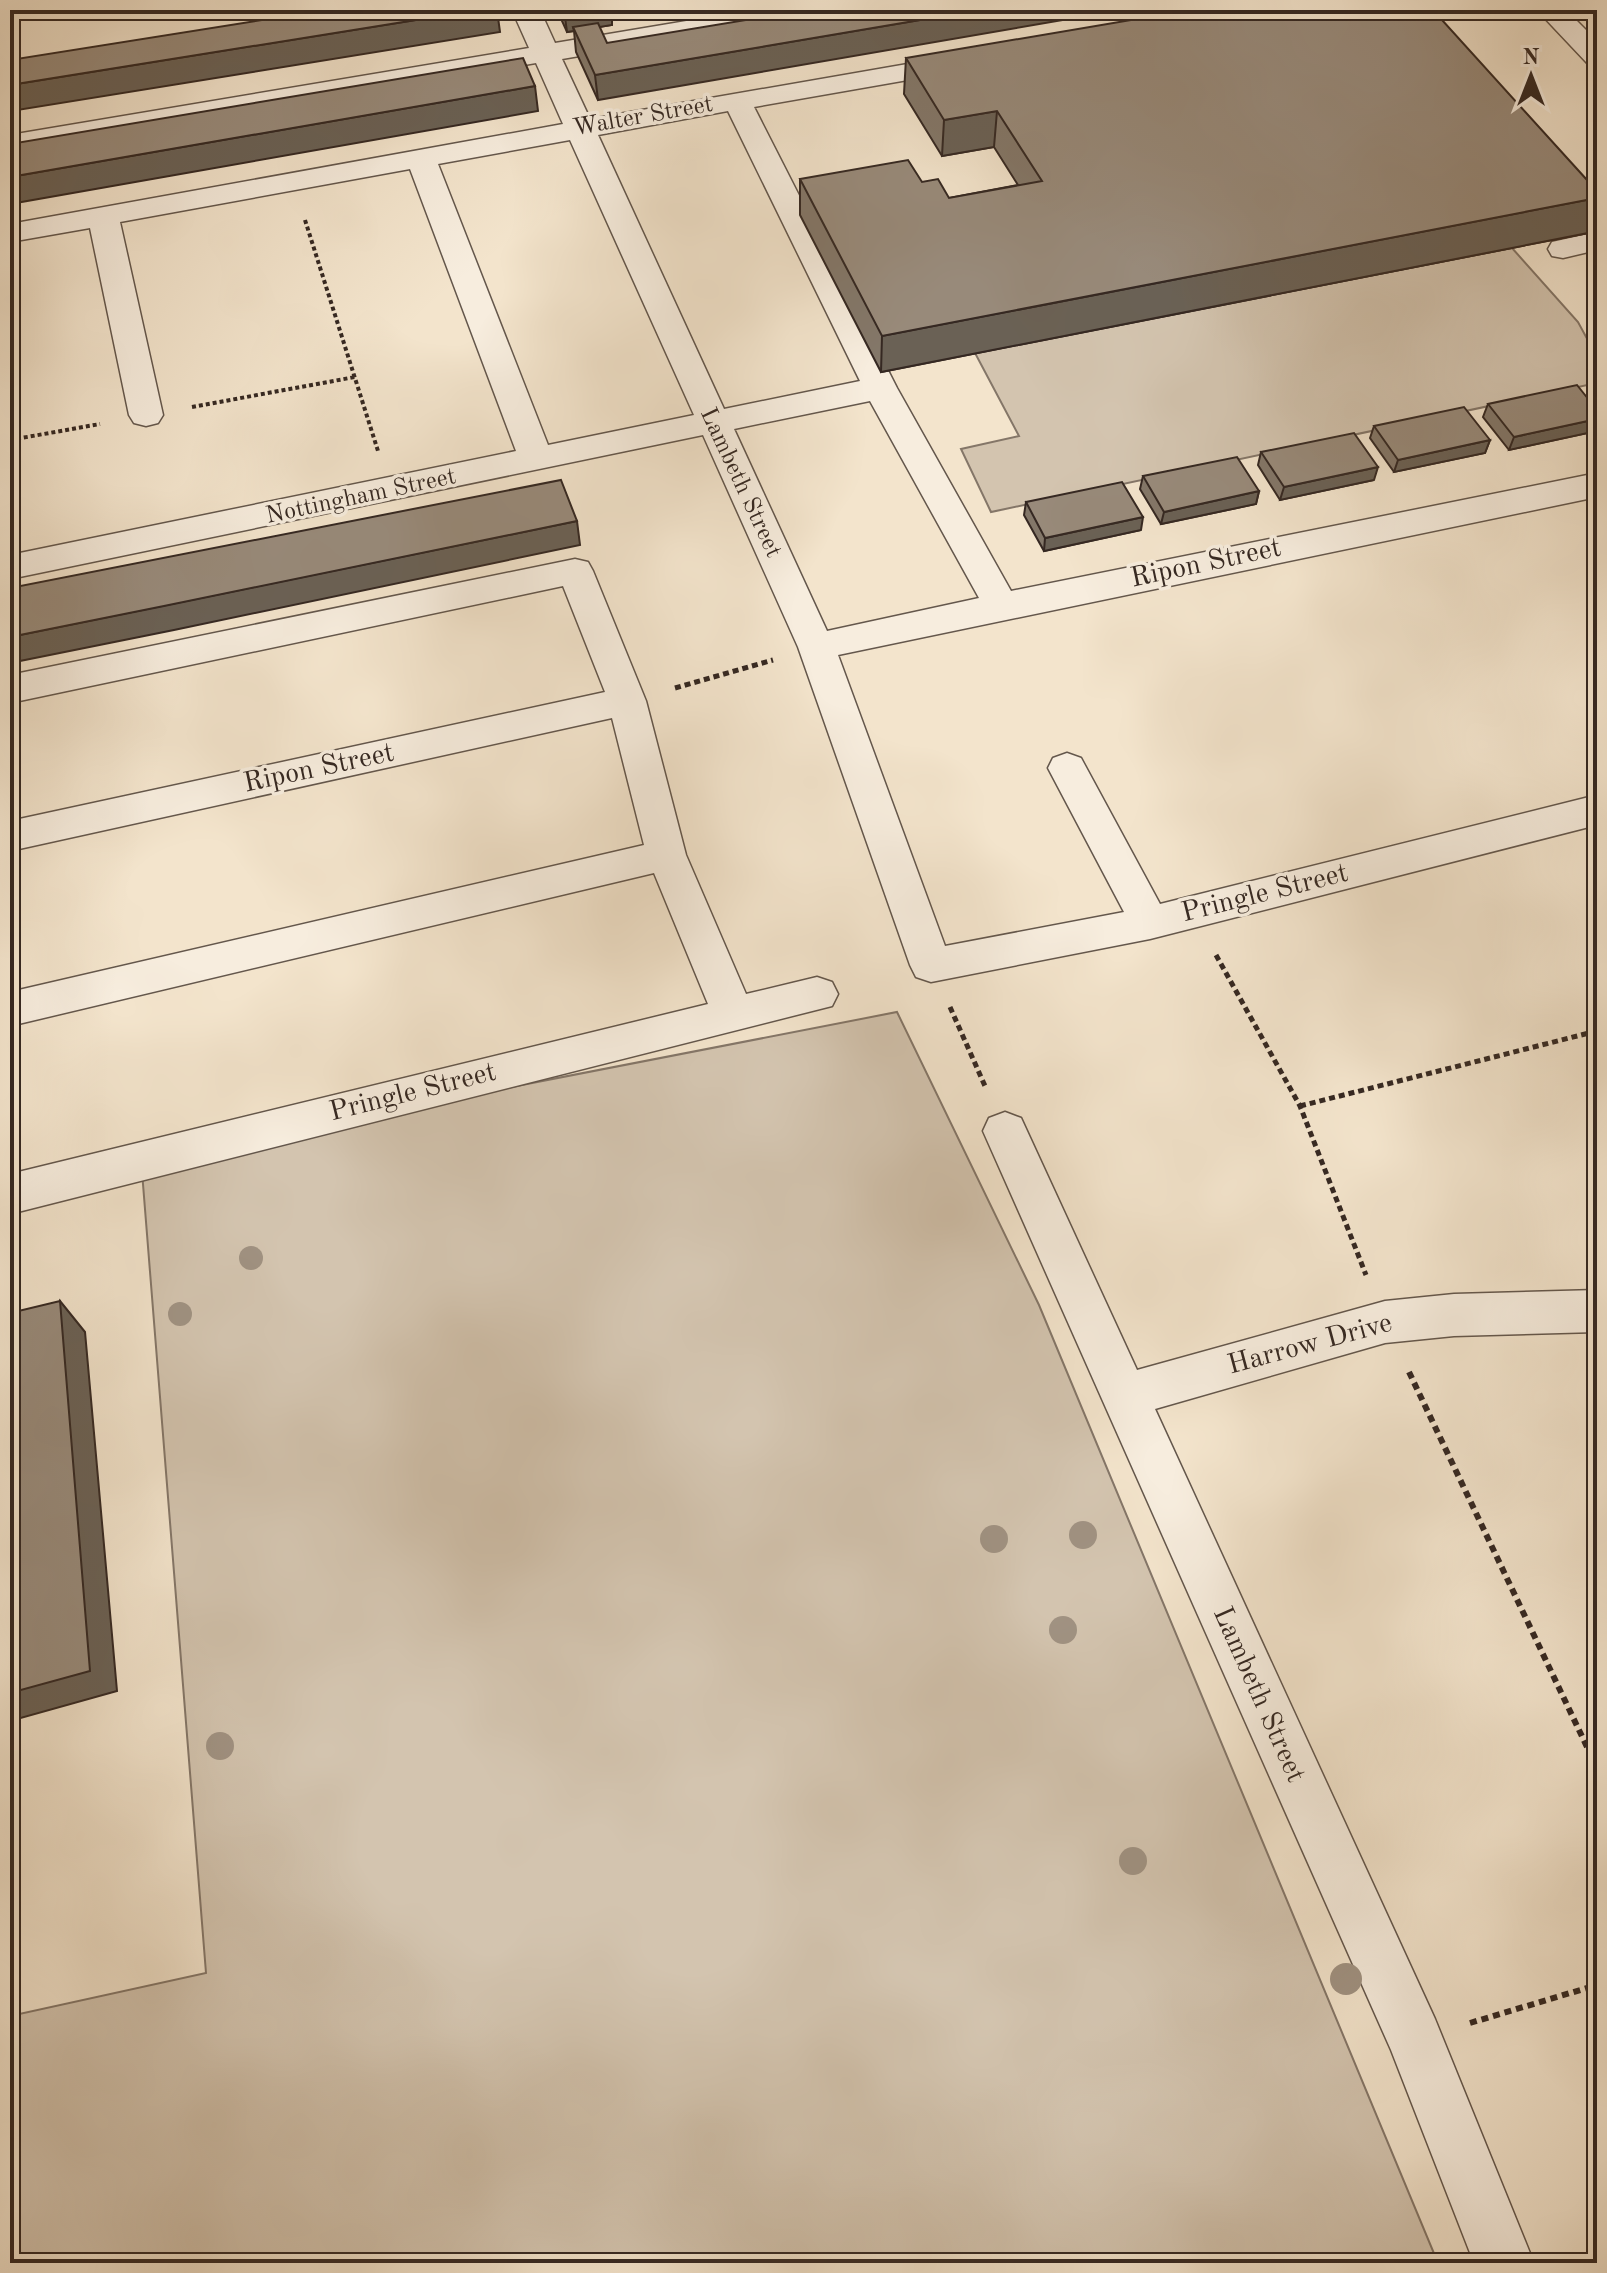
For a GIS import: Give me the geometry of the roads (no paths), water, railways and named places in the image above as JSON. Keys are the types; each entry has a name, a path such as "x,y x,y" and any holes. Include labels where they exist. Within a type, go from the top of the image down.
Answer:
{"street":[{"name":"Lambeth Street","path":"526,10 816,647 931,965"},
{"path":"10,144 801,10"},
{"path":"1551,10 1597,57"},
{"name":"Walter Street","path":"10,233 582,128 999,57"},
{"path":"737,101 880,388 1001,606"},
{"path":"421,158 537,461"},
{"path":"103,216 146,415"},
{"path":"1563,249 1597,241"},
{"name":"Nottingham Street","path":"10,567 880,388"},
{"name":"Ripon Street","path":"816,647 1001,606 1597,485"},
{"path":"10,689 575,571 627,701 666,855 733,1014"},
{"name":"Ripon Street","path":"10,836 627,701"},
{"path":"1067,768 1150,923"},
{"name":"Pringle Street","path":"931,965 1150,923 1597,810"},
{"path":"10,1009 666,855"},
{"name":"Pringle Street","path":"10,1194 817,994"},
{"name":"Lambeth Street","path":"1005,1131 1122,1396 1415,2039 1504,2263"},
{"name":"Harrow Drive","path":"1122,1396 1385,1322 1454,1315 1597,1311"}]}
